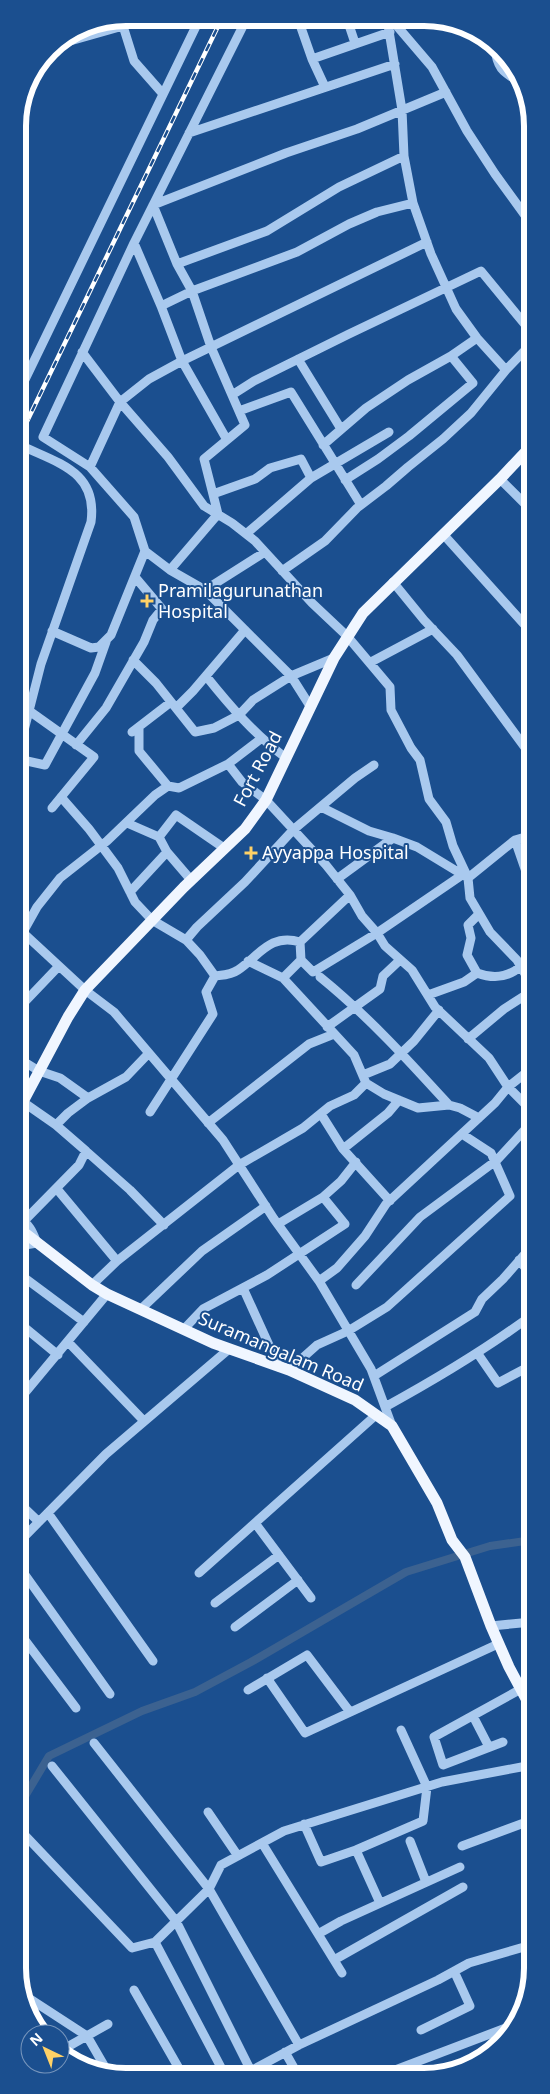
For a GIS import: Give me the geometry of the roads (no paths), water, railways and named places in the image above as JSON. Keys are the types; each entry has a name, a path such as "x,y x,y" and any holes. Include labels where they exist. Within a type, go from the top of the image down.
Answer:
{"main road":[{"name":"Fort Road","path":"26,1095 85,990 191,880 245,829 266,800 334,658 362,613 524,454"},
{"name":"Suramangalam Road","path":"26,1235 107,1294 229,1349 284,1368 355,1400 392,1426 437,1503 452,1540 465,1557 498,1644 524,1684"}],"street":[{"path":"124,26 134,61 163,94"},
{"path":"26,377 196,26"},
{"path":"243,26 134,243 43,437 90,467 134,517 145,551 170,570 206,590 291,676 310,706"},
{"path":"300,26 312,59 325,87"},
{"path":"349,26 355,43"},
{"path":"390,26 402,110 404,156 413,203 427,242 456,309 477,338 506,370"},
{"path":"395,26 432,67 495,174 524,214"},
{"path":"312,59 390,32"},
{"path":"496,57 498,66 510,76"},
{"path":"189,133 395,64"},
{"path":"153,205 221,178 357,129 446,92"},
{"path":"177,264 267,231 340,187 404,156"},
{"path":"161,306 192,291 297,252 349,224 377,212 413,203"},
{"path":"153,205 177,264 192,291 211,347 245,425 204,459 218,514"},
{"path":"90,467 120,402 149,379 182,360 427,242"},
{"path":"134,243 182,360 226,440"},
{"path":"232,395 254,381 298,359 446,286 482,271 524,323"},
{"path":"323,445 366,408 477,338"},
{"path":"282,570 325,541 361,505 443,439 471,413 524,351"},
{"path":"82,352 120,402 168,457 204,506 246,534 265,552 347,636 371,662 390,687 391,710 411,748 420,760 429,798 446,822 465,876 470,898 490,932 506,948 524,971"},
{"path":"345,480 409,436 473,383 451,356"},
{"path":"298,359 341,429"},
{"path":"239,411 291,392 361,505"},
{"path":"246,534 310,478 334,462 389,432"},
{"path":"26,448 70,468 79,475 87,486 92,508 90,522 52,630 26,719"},
{"path":"213,494 255,479 270,468 301,459 310,478"},
{"path":"500,479 524,503"},
{"path":"170,570 218,514"},
{"path":"443,534 524,624"},
{"path":"26,761 45,765 95,673 107,640 136,577 145,551"},
{"path":"206,590 265,552"},
{"path":"76,745 106,708 153,620 162,609 136,577"},
{"path":"393,582 457,655 524,746"},
{"path":"371,662 433,629"},
{"path":"52,630 91,648 99,647 107,640"},
{"path":"245,630 206,676 173,705 135,730 138,751 168,786 179,788 228,764 262,738"},
{"path":"133,660 156,683 195,732 214,728 239,715 253,700 291,676 334,658"},
{"path":"206,676 239,715 286,758"},
{"path":"28,710 94,757 52,808"},
{"path":"228,764 242,782 266,800 337,879 385,946 412,970 439,1010 489,1058 508,1087 524,1101"},
{"path":"186,940 197,927 245,882 293,830 374,765"},
{"path":"26,923 60,878 127,823 155,795 168,786"},
{"path":"62,797 118,868 135,902 152,920 186,940 215,976"},
{"path":"321,807 370,831 417,848 465,876"},
{"path":"159,837 176,815 224,848"},
{"path":"127,823 159,837 167,852 191,880"},
{"path":"337,879 393,838"},
{"path":"300,942 302,960 313,972 465,876 516,840 524,838"},
{"path":"516,840 524,864"},
{"path":"130,892 167,852"},
{"path":"300,942 350,895"},
{"path":"479,914 468,925 471,938 467,954 477,972 485,976 498,976 512,974 521,966"},
{"path":"26,935 85,990 114,1012 222,1140 319,1282 374,1376 392,1426"},
{"path":"215,976 230,975 266,946 289,939 300,942"},
{"path":"282,978 302,960"},
{"path":"208,1123 309,1044 330,1031 355,1006 380,989 383,976 400,960"},
{"path":"248,961 282,978 354,1055 364,1079 399,1100 418,1108 449,1106 460,1108 479,1118"},
{"path":"26,997 59,966"},
{"path":"428,995 464,982 477,972"},
{"path":"150,1112 213,1014 206,992 215,976"},
{"path":"320,978 355,1006 402,1053 449,1106"},
{"path":"468,1039 504,1009 524,996"},
{"path":"92,1284 117,1261 238,1165 303,1128 330,1106 354,1095 364,1079 390,1064 414,1041 439,1010"},
{"path":"56,1125 68,1112 88,1098 126,1077 149,1053"},
{"path":"26,1063 60,1078 88,1098"},
{"path":"319,1282 343,1261 365,1236 390,1200 495,1103 508,1087 524,1074"},
{"path":"343,1149 388,1112 399,1100"},
{"path":"26,1109 56,1125 130,1190 164,1225"},
{"path":"321,1114 343,1149 390,1200"},
{"path":"356,1285 420,1217 495,1161 524,1130"},
{"path":"243,1288 284,1368 317,1345 348,1331 388,1307 510,1196 491,1154 462,1134"},
{"path":"26,1223 79,1165 86,1151"},
{"path":"278,1224 323,1197 341,1181 356,1162"},
{"path":"57,1189 117,1261"},
{"path":"184,1329 203,1309 243,1288 344,1224 323,1197"},
{"path":"141,1309 202,1251 266,1206"},
{"path":"374,1376 475,1312 482,1299 503,1279 524,1254"},
{"path":"518,1260 524,1267"},
{"path":"26,1279 84,1322"},
{"path":"26,1389 58,1355 107,1294"},
{"path":"385,1406 478,1354 524,1321"},
{"path":"26,1329 58,1355"},
{"path":"68,1342 144,1422"},
{"path":"26,1535 106,1454 229,1349"},
{"path":"478,1354 498,1383 524,1369"},
{"path":"199,1573 376,1415"},
{"path":"26,1510 39,1522"},
{"path":"48,1513 153,1661"},
{"path":"255,1523 311,1598"},
{"path":"215,1603 279,1555"},
{"path":"26,1576 110,1694"},
{"path":"235,1627 298,1580"},
{"path":"491,1626 524,1623"},
{"path":"26,1642 76,1708"},
{"path":"267,1678 305,1733 498,1644"},
{"path":"248,1690 307,1655 350,1712"},
{"path":"504,1742 443,1765 434,1738 524,1688"},
{"path":"473,1716 489,1748"},
{"path":"304,1824 321,1862 356,1850 423,1821 427,1787 400,1730"},
{"path":"94,1743 209,1889 299,2045"},
{"path":"52,1766 176,1921 246,2068"},
{"path":"26,1836 132,1948 155,1942 209,1889 221,1865 284,1831 427,1787 524,1767"},
{"path":"208,1812 238,1856"},
{"path":"462,1846 524,1823"},
{"path":"410,1842 426,1882"},
{"path":"262,1843 342,1973"},
{"path":"356,1850 380,1903"},
{"path":"318,1934 380,1903 460,1867"},
{"path":"334,1960 463,1886"},
{"path":"155,1942 221,2068"},
{"path":"259,2068 299,2045 454,1972 469,1963 524,1948"},
{"path":"421,2030 470,2006 454,1972"},
{"path":"134,1990 179,2068"},
{"path":"32,2000 87,2036 104,2065"},
{"path":"70,2046 108,2024"},
{"path":"400,2068 503,2029"},
{"path":"285,2052 294,2068"}],"waterway":[{"path":"26,1795 49,1756 142,1711 195,1692 251,1662 406,1572 490,1546 524,1541"}],"railway":[{"path":"26,423 218,26"}],"place":[{"name":"Pramilagurunathan Hospital","path":"147,601"},
{"name":"Ayyappa Hospital","path":"251,853"}]}
